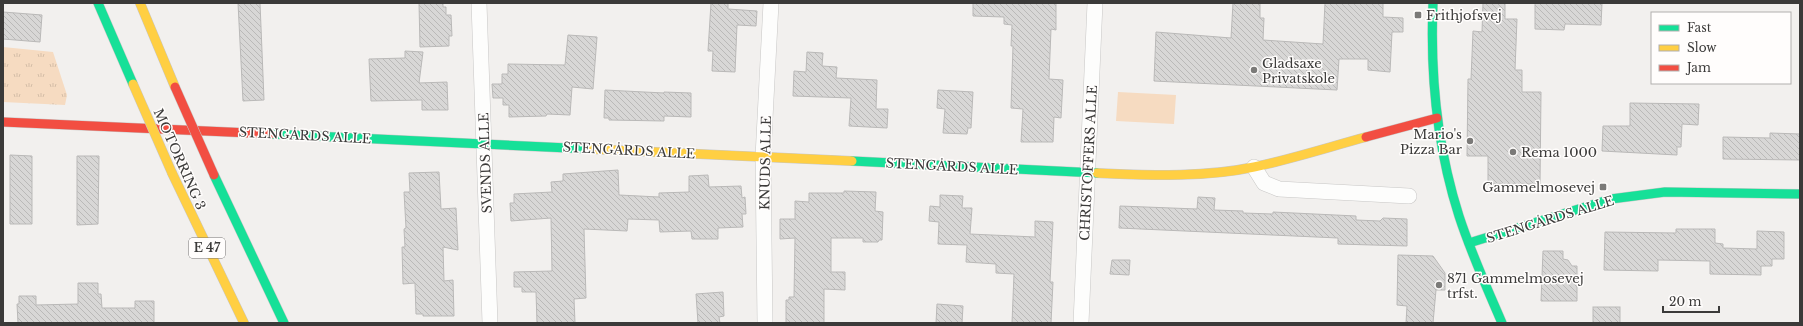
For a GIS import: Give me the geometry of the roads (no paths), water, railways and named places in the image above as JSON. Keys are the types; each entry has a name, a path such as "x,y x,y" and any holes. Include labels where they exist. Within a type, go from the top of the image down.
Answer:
{"main road":[{"name":"MOTORRING 3","path":"98,3 172,173 244,323"},
{"name":"MOTORRING 3","path":"140,3 214,175 284,323"},
{"path":"1433,3 1431,28 1437,118 1449,178 1469,243 1502,323"},
{"name":"STENGÅRDS ALLE","path":"3,122 1169,176 1254,167 1437,118"},
{"name":"STENGÅRDS ALLE","path":"1469,243 1611,199 1665,192 1800,194"}],"street":[{"name":"SVENDS ALLE","path":"479,3 490,323"},
{"name":"KNUDS ALLE","path":"765,323 763,157 771,3"},
{"name":"CHRISTOFFERS ALLE","path":"1080,323 1095,3"},
{"path":"1254,167 1264,183 1279,190 1410,196"}],"place":[{"name":"Frithjofsvej","path":"1418,15"},
{"name":"Gladsaxe Privatskole","path":"1254,70"},
{"name":"Mario's Pizza Bar","path":"1470,141"},
{"name":"Rema 1000","path":"1513,152"},
{"name":"Gammelmosevej","path":"1603,187"},
{"name":"871 Gammelmosevej trfst.","path":"1439,285"}]}
